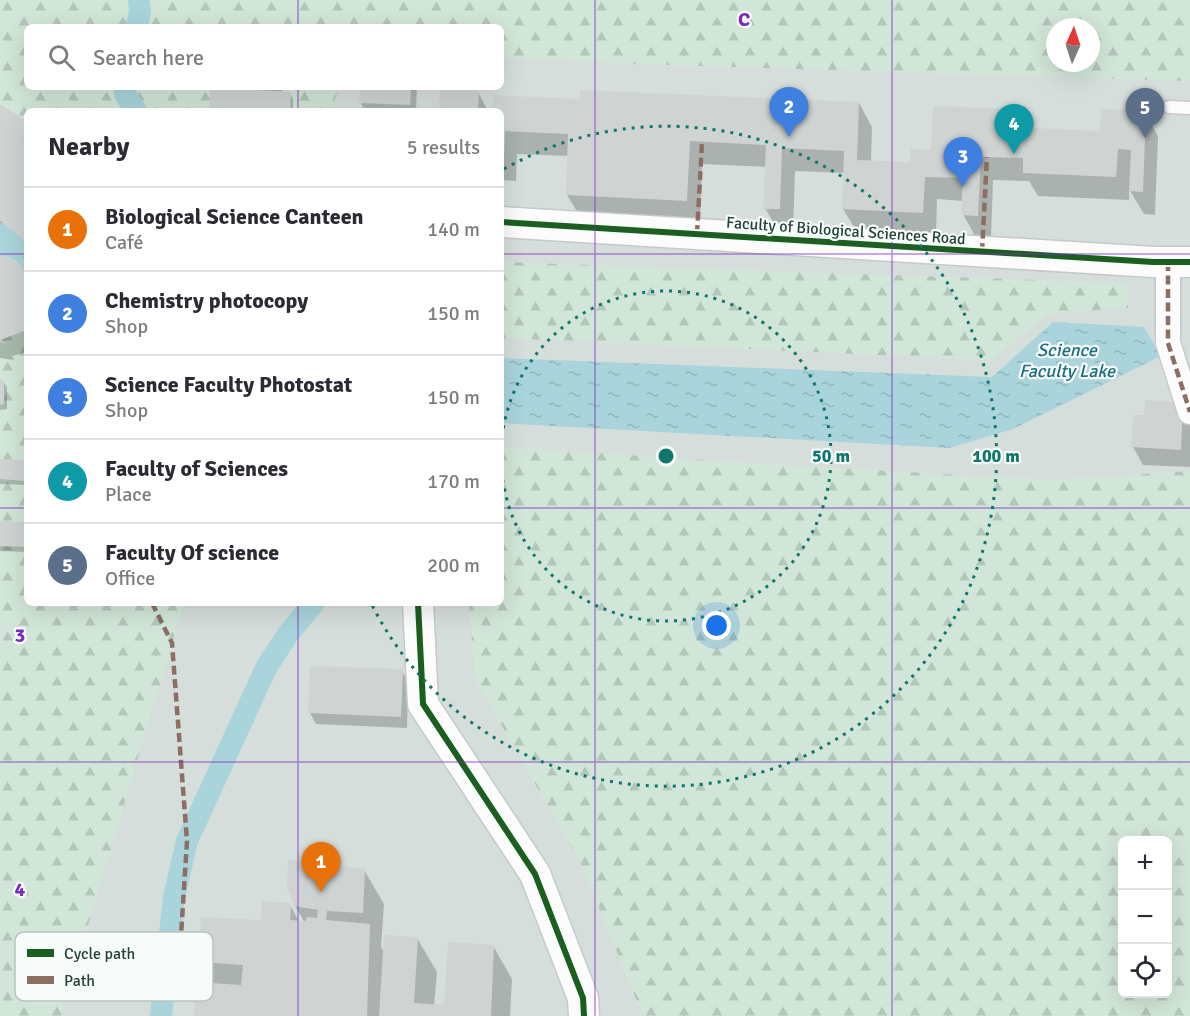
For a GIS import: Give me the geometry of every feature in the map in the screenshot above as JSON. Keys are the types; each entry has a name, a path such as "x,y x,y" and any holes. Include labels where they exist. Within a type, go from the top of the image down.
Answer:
{"street":[{"name":"Faculty of Biological Sciences Road","path":"504,222 1179,262"},
{"path":"1179,262 1168,343 1190,412"},
{"path":"418,606 423,705 535,874 583,998 584,1016"}],"lane":[{"path":"1170,107 1190,108"}],"shaded area":[{"path":"0,0 1190,0 1190,1016 0,1016"}],"green space":[{"path":"0,0 1190,0 1190,81 631,64 504,57 504,24 24,24 24,90 338,90 332,108 24,108 24,606 183,606 86,932 15,932 15,1001 65,1001 61,1016 0,1016"},
{"path":"504,262 1127,283 1128,308 1048,314 990,360 504,338"},
{"path":"504,447 1053,480 1190,471 1190,1016 643,1016 581,864 475,679 469,606 504,606"}],"water":[{"path":"0,221 24,241 24,269 7,256 0,255"},
{"name":"Science Faculty Lake","path":"1053,322 1144,327 1161,356 1013,429 949,448 504,423 504,358 992,377"}],"building":[{"path":"210,90 291,92 290,108 209,108"},
{"path":"360,90 411,90 410,105 359,103"},
{"path":"440,90 479,91 478,108 439,108"},
{"path":"580,90 859,102 857,160 910,162 911,149 931,150 933,106 1013,109 1013,127 1100,131 1101,109 1146,111 1143,192 1129,191 1131,150 1118,149 1116,177 1023,173 1023,158 981,157 978,216 961,215 963,178 925,177 923,213 842,209 844,151 782,148 780,209 763,209 766,145 690,141 687,201 566,195 568,134 505,131 504,158 504,108 492,108 493,95 580,99"},
{"path":"0,104 24,119 24,241 0,221"},
{"path":"0,255 17,261 24,268 24,331 0,340"},
{"path":"0,379 4,380 4,404 0,405"},
{"path":"1145,400 1183,402 1181,450 1131,447 1133,415 1144,415"},
{"path":"0,459 24,460 24,481 0,479"},
{"path":"0,521 24,522 24,547 0,546"},
{"path":"310,666 403,669 401,717 308,713"},
{"path":"288,860 365,869 363,913 327,911 326,920 370,924 367,1016 194,1016 195,1001 213,1001 213,983 241,985 243,965 213,963 213,932 200,932 201,917 261,920 262,901 291,903 290,920 305,921 307,917 317,918 318,910 293,906 287,890"},
{"path":"384,935 418,937 414,1003 444,1005 448,942 494,945 491,1016 379,1016"}],"waterway":[{"path":"138,24 139,0"},
{"path":"126,90 125,94 134,108"},
{"path":"0,234 16,248 7,256 0,256"},
{"path":"170,932 174,897 187,841 266,668 288,634 311,606"},
{"path":"161,1016 163,1001"}],"marked path":[{"path":"697,234 702,142"},
{"path":"982,252 987,157"},
{"path":"1168,262 1168,343 1190,412"},
{"path":"154,606 172,643 187,841 181,932"}],"cycle path":[{"path":"504,222 1153,262 1190,262"},
{"path":"418,606 423,704 535,874 583,998 584,1016"}],"place":[{"name":"Chemistry photocopy","path":"789,137"},
{"name":"Faculty Of science","path":"1145,138"},
{"name":"Faculty of Sciences","path":"1014,154"},
{"name":"Science Faculty Photostat","path":"963,187"},
{"name":"Biological Science Canteen","path":"321,892"}]}
